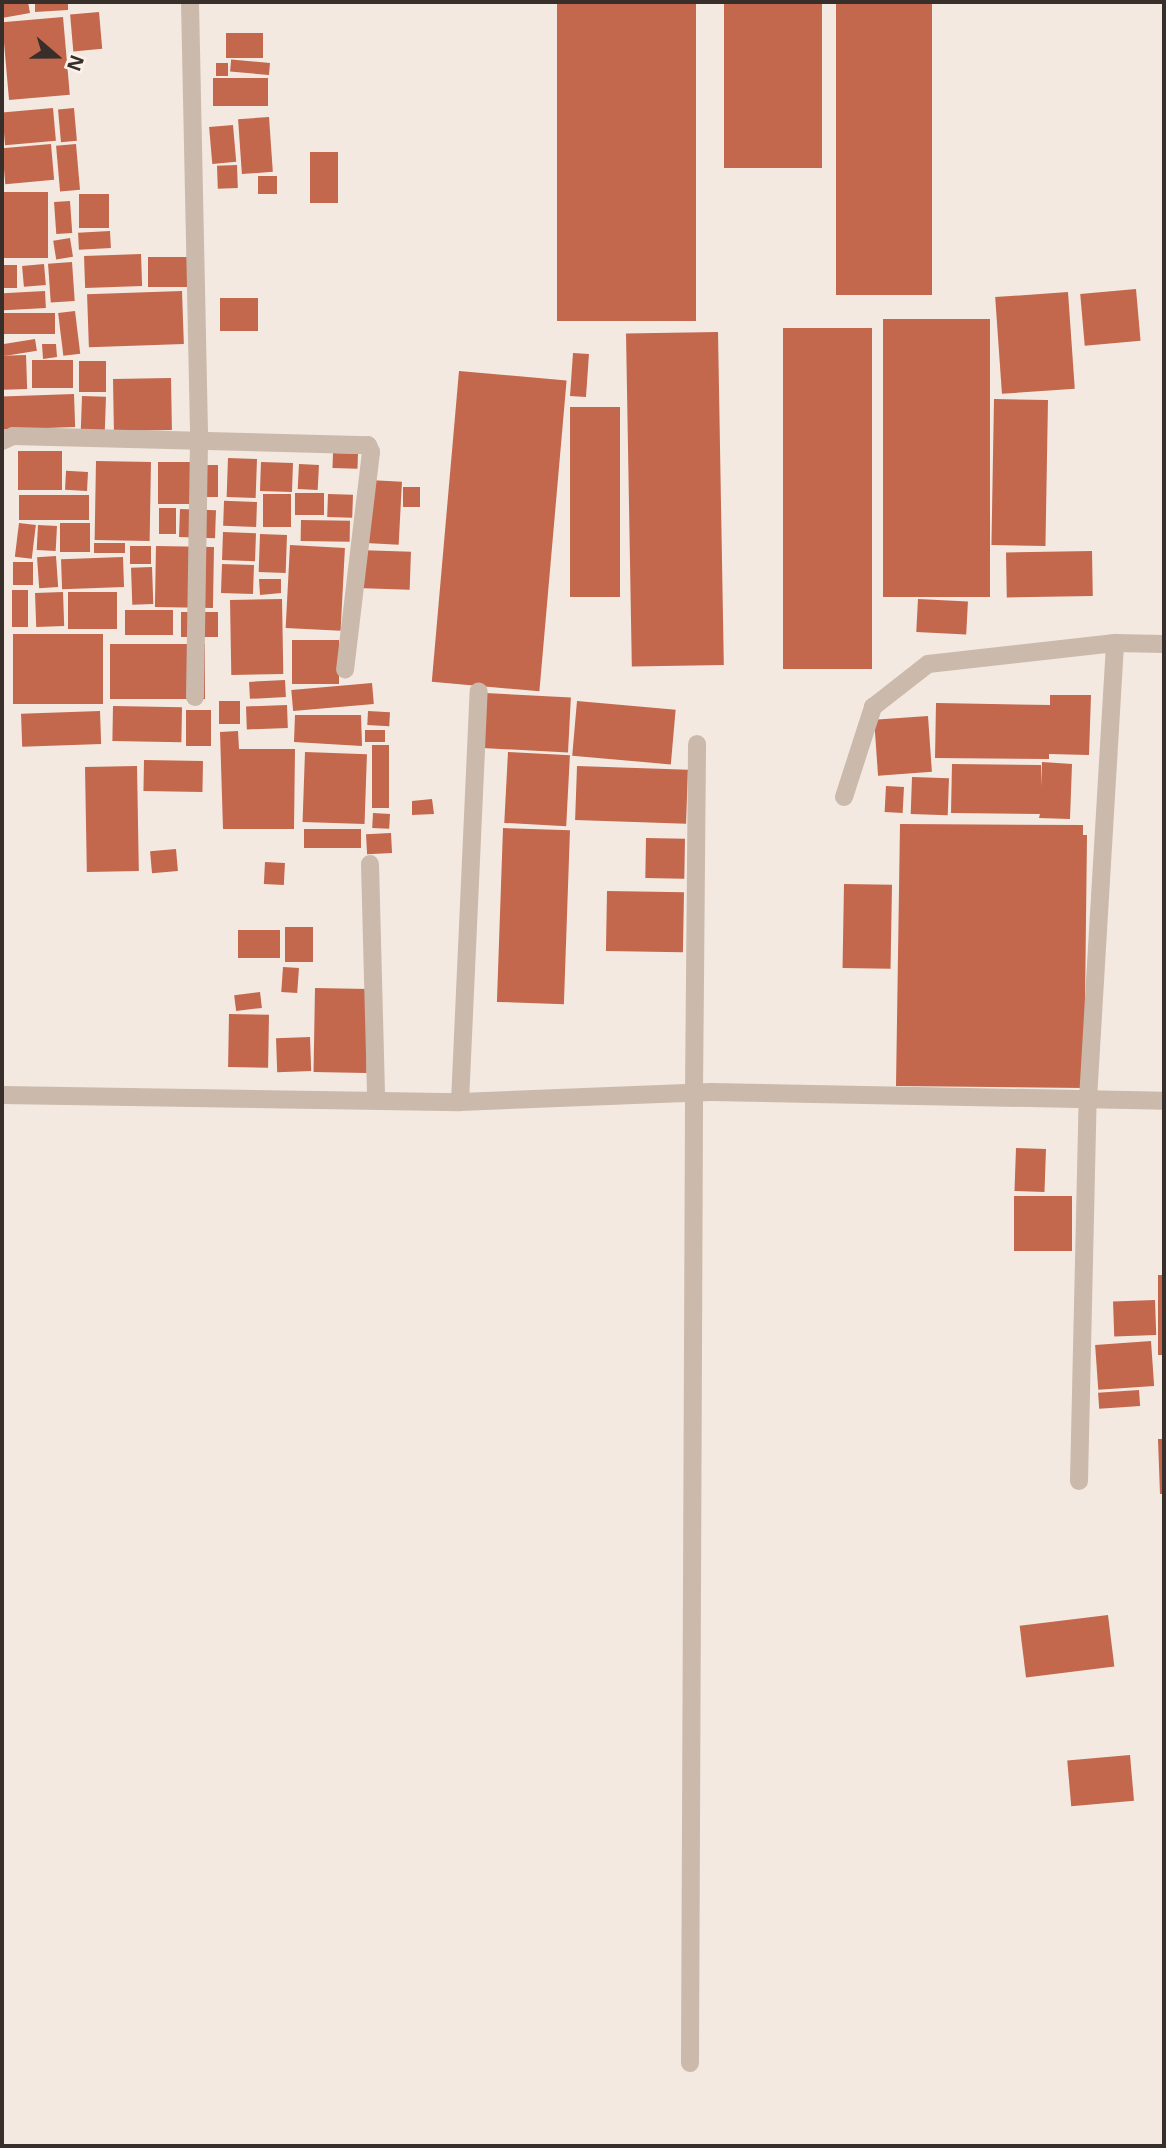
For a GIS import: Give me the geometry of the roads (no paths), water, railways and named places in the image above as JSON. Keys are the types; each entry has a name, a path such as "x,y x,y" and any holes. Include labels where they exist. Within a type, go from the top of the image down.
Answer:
{"street":[{"path":"190,2 199,442 195,696"},
{"path":"2,441 13,436 368,445 371,453 345,669"},
{"path":"1079,1481 1088,1099 1115,643"},
{"path":"844,797 873,707 928,664 1115,643 1164,644"},
{"path":"460,1102 479,691"},
{"path":"690,2063 697,744"},
{"path":"370,864 376,1098"},
{"path":"2,1095 376,1098 460,1102 694,1093 1164,1101"}]}
